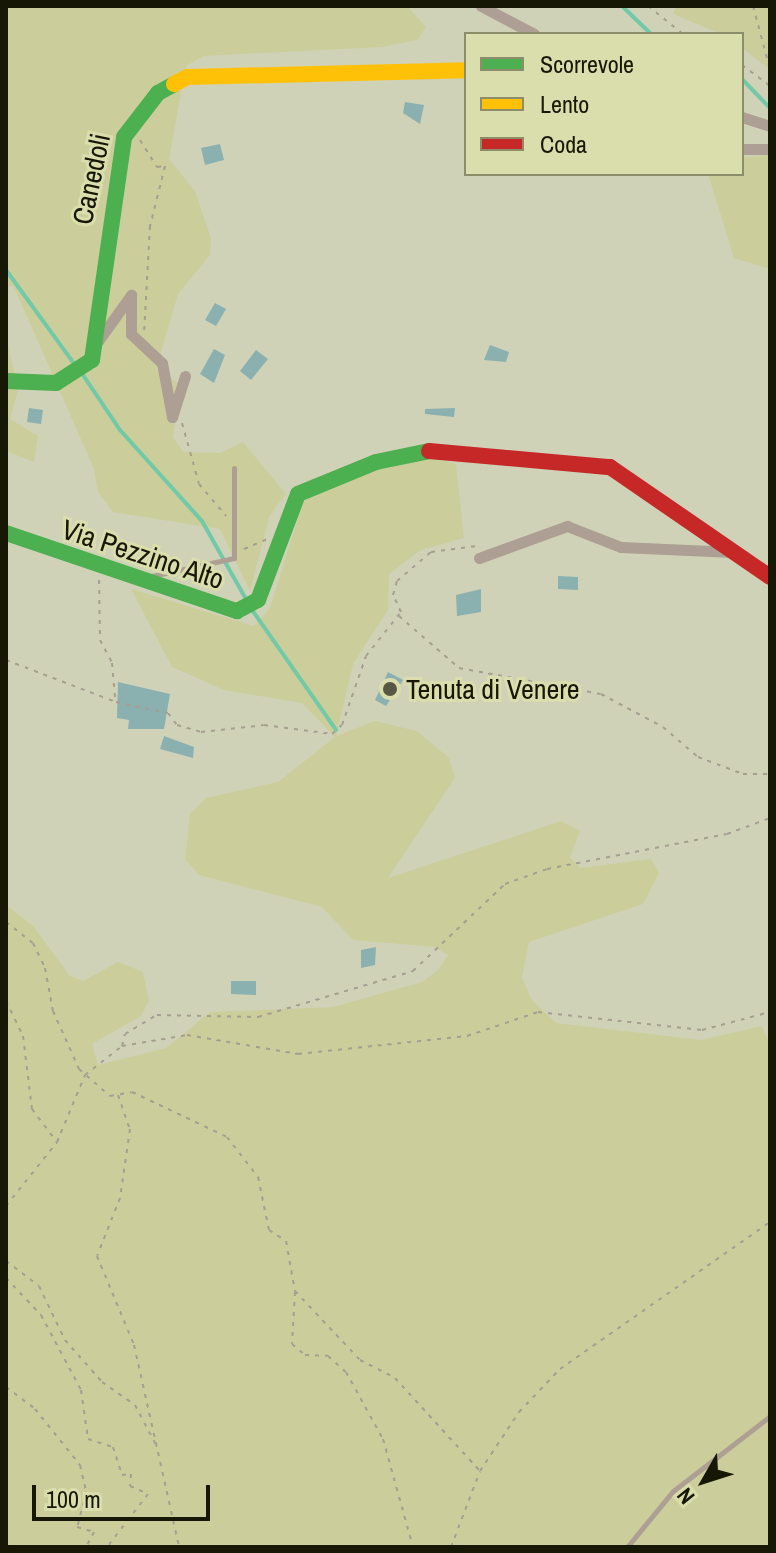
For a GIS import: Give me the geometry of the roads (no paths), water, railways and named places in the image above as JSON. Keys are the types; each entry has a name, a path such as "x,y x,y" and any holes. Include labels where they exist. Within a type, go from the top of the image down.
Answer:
{"street":[{"path":"481,6 530,32"},
{"name":"Canedoli","path":"6,381 70,379 88,365 95,345 103,248 127,129 158,93 188,77 464,70"},
{"path":"744,118 770,126"},
{"path":"744,149 770,149"},
{"path":"95,345 127,294 135,298 131,334 154,351 172,417 185,376"},
{"name":"Via Pezzino Alto","path":"6,533 99,569 237,611 249,608 280,537 290,505 314,484 440,449 588,460 770,577"},
{"path":"479,558 567,526 621,547 737,553"}],"lane":[{"path":"140,582 236,554 232,522 234,468"},
{"path":"627,1547 673,1491 770,1416"}],"waterway":[{"path":"622,6 649,32"},
{"path":"744,81 770,108"},
{"path":"6,270 75,365"},
{"path":"81,372 120,430 202,521 246,599"},
{"path":"250,607 336,730"}],"place":[{"name":"Tenuta di Venere","path":"390,689"}]}
